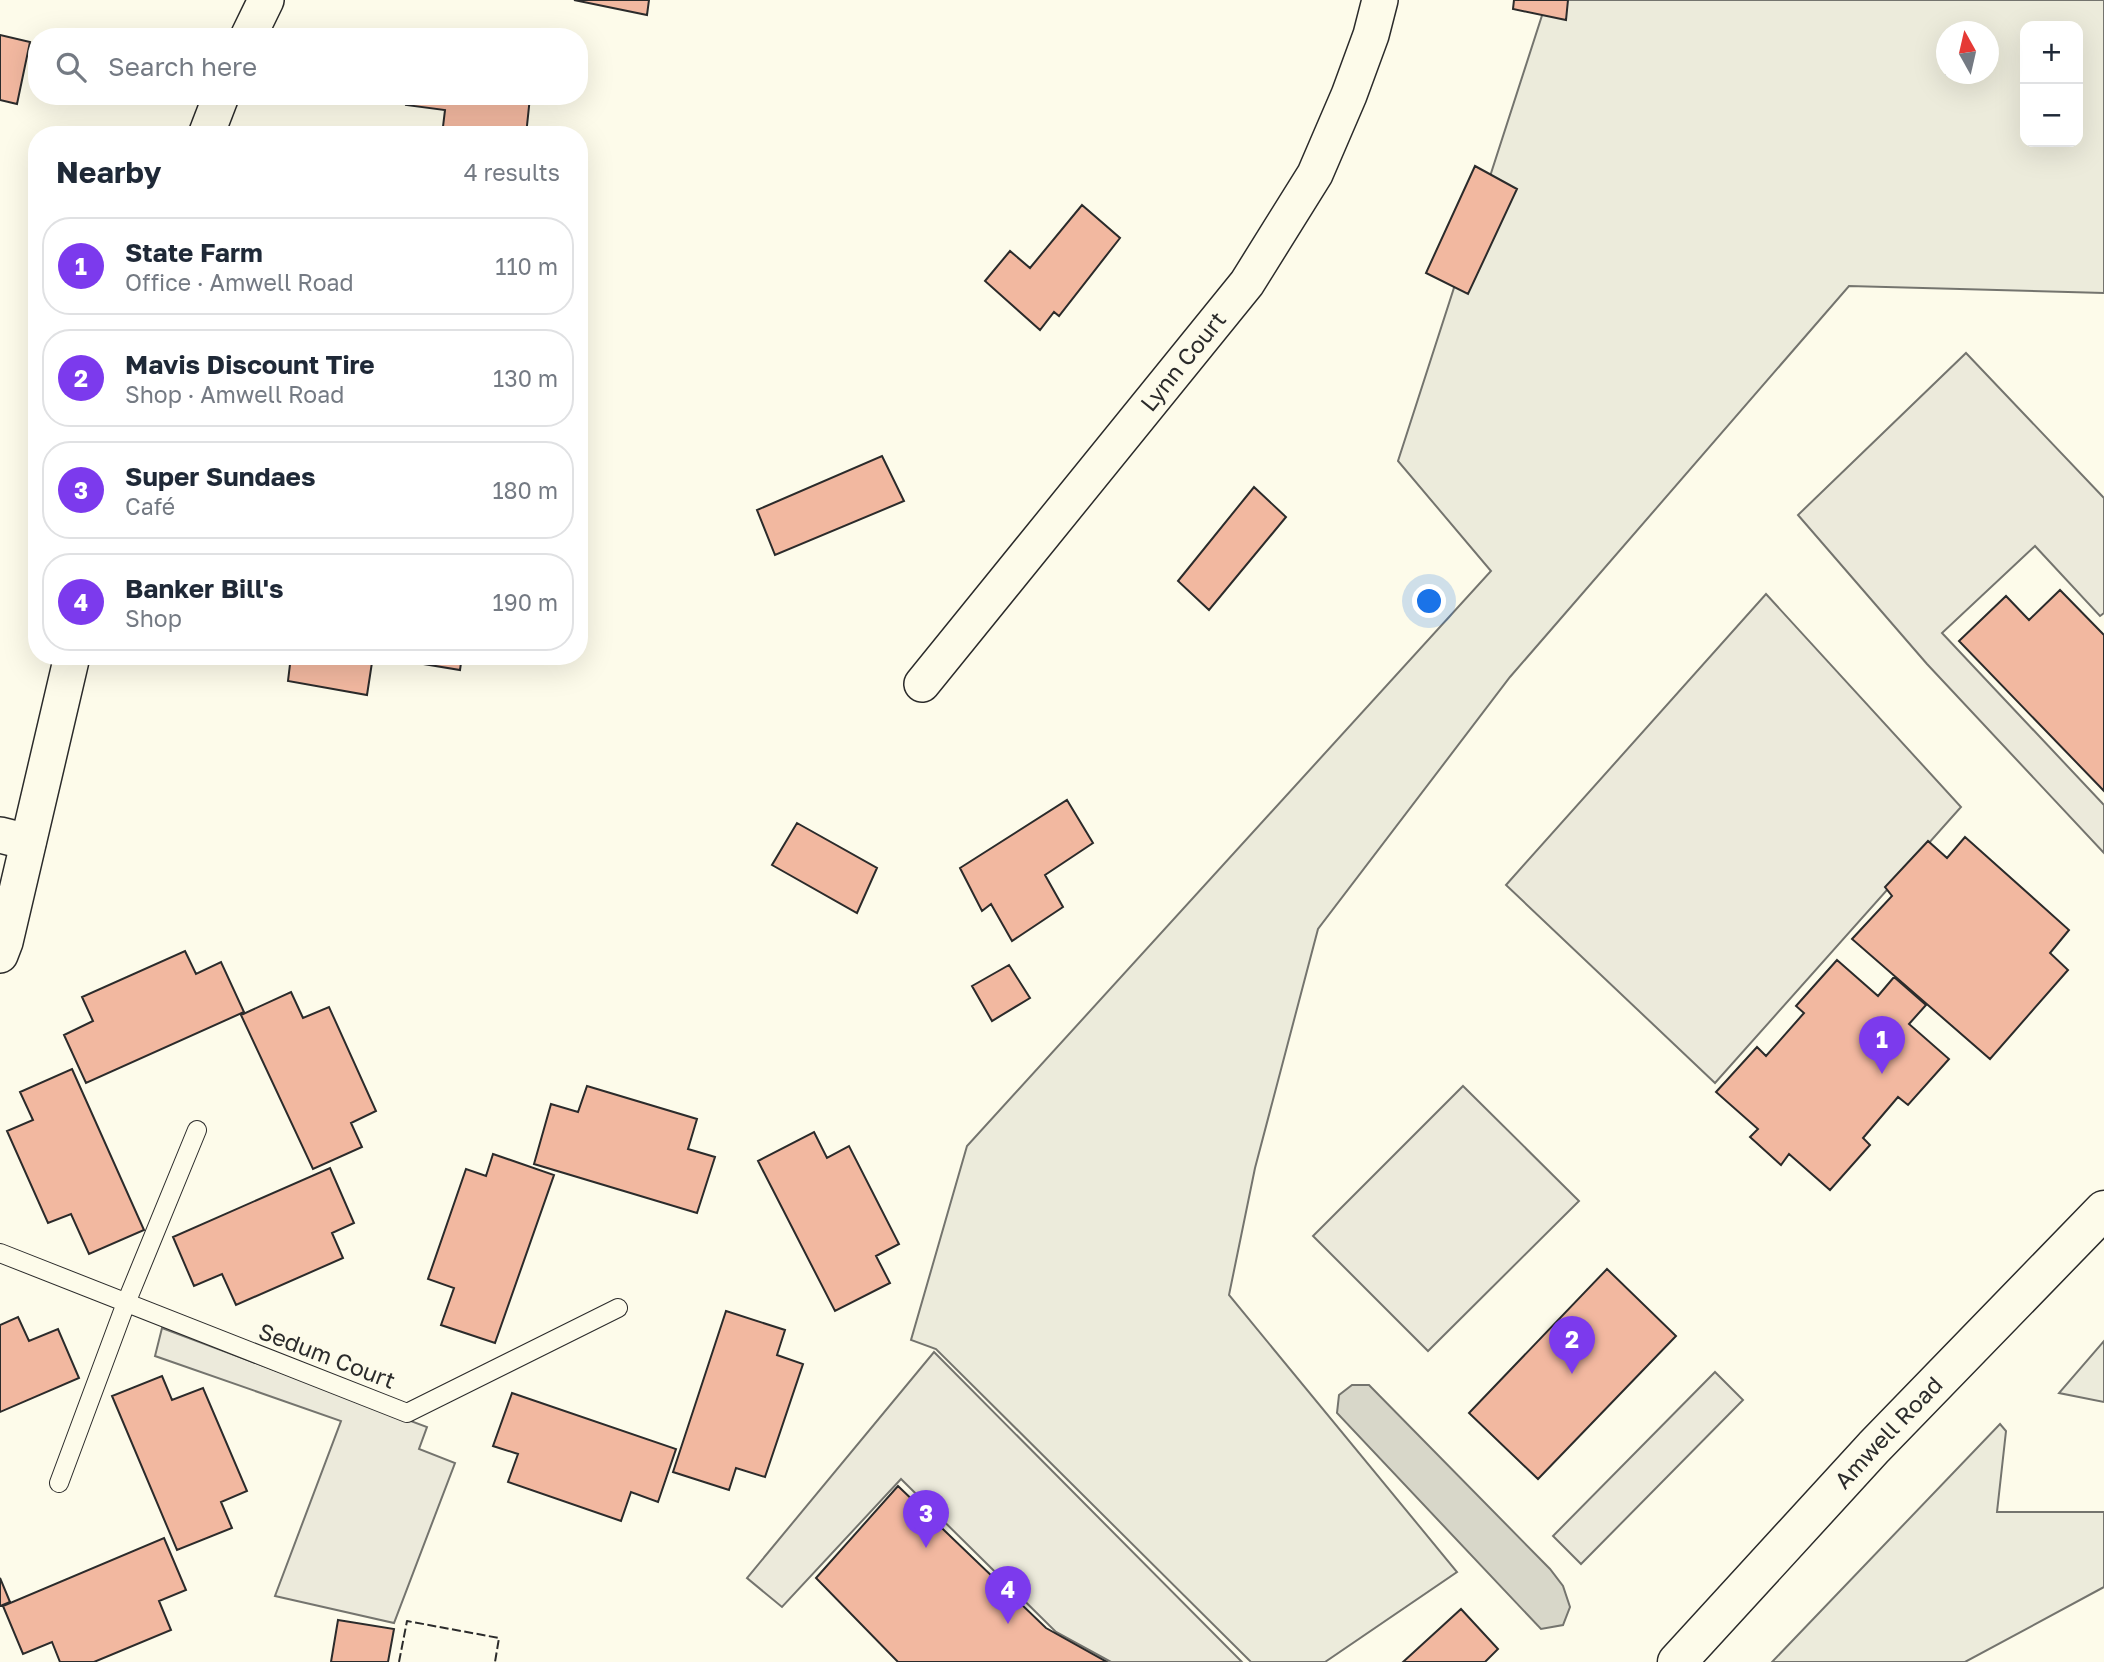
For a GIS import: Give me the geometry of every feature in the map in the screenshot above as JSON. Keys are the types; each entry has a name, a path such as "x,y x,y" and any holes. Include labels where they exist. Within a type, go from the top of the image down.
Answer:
{"main road":[{"name":"Amwell Road","path":"1677,1662 1874,1447 2104,1210"}],"street":[{"path":"252,28 266,0"},
{"name":"Lynn Court","path":"922,684 1247,283 1315,174 1349,95 1371,35 1380,0"},
{"path":"209,126 218,105"},
{"path":"0,955 5,942 14,839 69,665"}],"lane":[{"path":"59,1483 126,1303 198,1130"},
{"name":"Sedum Court","path":"0,1253 407,1413 618,1308"}],"shaded area":[{"path":"1547,0 2104,0 2104,293 1849,286 1510,677 1318,929 1255,1168 1229,1295 1457,1572 1325,1662 1251,1662 936,1349 911,1340 967,1146 1491,571 1398,461"},
{"path":"1966,353 2104,498 2104,613 2100,616 2035,546 1942,633 2104,805 2104,853 1927,664 1798,515"},
{"path":"1766,594 1961,807 1715,1083 1506,885"},
{"path":"1463,1086 1579,1201 1428,1351 1313,1236"},
{"path":"162,1328 427,1427 419,1449 455,1463 394,1623 275,1596 341,1421 155,1356"},
{"path":"2104,1341 2104,1402 2059,1393"},
{"path":"934,1352 1242,1662 1111,1662 1056,1632 901,1479 782,1607 747,1578"},
{"path":"1715,1372 1743,1400 1581,1564 1553,1536"},
{"path":"1352,1385 1369,1385 1550,1569 1563,1586 1570,1607 1563,1625 1541,1629 1337,1413 1339,1395"},
{"path":"2000,1424 2006,1431 1997,1512 2104,1512 2104,1587 1965,1662 1772,1662"}],"building":[{"path":"574,0 649,0 647,15"},
{"path":"1514,0 1568,0 1566,20 1513,9"},
{"path":"0,35 28,42 28,52 17,104 0,100"},
{"path":"406,105 529,105 527,126 443,126 445,110"},
{"path":"1475,166 1517,189 1468,294 1426,273"},
{"path":"1082,205 1120,238 1059,316 1054,312 1040,330 985,281 1010,251 1030,268"},
{"path":"882,456 904,501 775,555 757,510"},
{"path":"1254,487 1286,517 1209,610 1178,581"},
{"path":"2060,590 2104,635 2104,791 1959,641 2006,596 2029,620"},
{"path":"290,665 372,665 367,695 288,681"},
{"path":"430,665 461,665 460,670"},
{"path":"1067,800 1093,843 1045,875 1063,907 1012,941 991,904 982,911 960,868"},
{"path":"797,823 877,868 857,913 772,865"},
{"path":"1965,837 2069,930 2050,953 2068,970 1990,1059 1852,939 1892,896 1885,887 1928,841 1947,858"},
{"path":"185,951 196,974 221,962 244,1012 86,1083 64,1035 93,1021 82,997"},
{"path":"1837,960 1878,996 1894,977 1926,1005 1909,1024 1949,1059 1908,1105 1898,1097 1863,1138 1870,1145 1830,1190 1789,1154 1781,1165 1750,1137 1758,1129 1716,1092 1757,1047 1766,1056 1804,1013 1796,1006"},
{"path":"1009,965 1030,998 992,1021 972,986"},
{"path":"291,992 303,1018 329,1007 376,1111 351,1123 362,1147 313,1169 241,1015"},
{"path":"72,1069 144,1230 89,1254 71,1214 48,1223 7,1131 33,1120 20,1092"},
{"path":"587,1086 697,1119 688,1149 715,1157 697,1213 534,1164 551,1104 578,1112"},
{"path":"814,1132 827,1158 849,1146 899,1244 876,1256 890,1283 835,1311 758,1161"},
{"path":"493,1154 554,1175 495,1343 441,1325 454,1288 428,1279 466,1169 486,1176"},
{"path":"330,1168 354,1223 332,1233 343,1258 236,1305 222,1274 194,1286 173,1237"},
{"path":"1607,1269 1676,1336 1538,1479 1469,1413"},
{"path":"726,1311 785,1330 777,1355 803,1364 765,1477 736,1468 729,1490 673,1472"},
{"path":"18,1317 29,1341 58,1329 79,1378 0,1412 0,1325"},
{"path":"162,1376 172,1400 203,1388 247,1491 221,1502 232,1528 177,1550 112,1396"},
{"path":"512,1393 676,1449 658,1502 631,1492 621,1521 508,1482 518,1454 493,1446"},
{"path":"898,1486 1046,1628 1107,1662 898,1662 816,1578"},
{"path":"164,1538 186,1590 159,1601 171,1630 94,1662 60,1662 52,1642 23,1654 3,1606"},
{"path":"0,1578 10,1602 0,1606"},
{"path":"1461,1609 1498,1649 1485,1662 1403,1662"},
{"path":"338,1620 394,1629 388,1662 331,1662"}],"fence":[{"path":"399,1662 407,1621 499,1638 495,1662"}],"place":[{"name":"State Farm","path":"1882,1074"},
{"name":"Mavis Discount Tire","path":"1572,1374"},
{"name":"Super Sundaes","path":"926,1548"},
{"name":"Banker Bill's","path":"1008,1624"}]}
